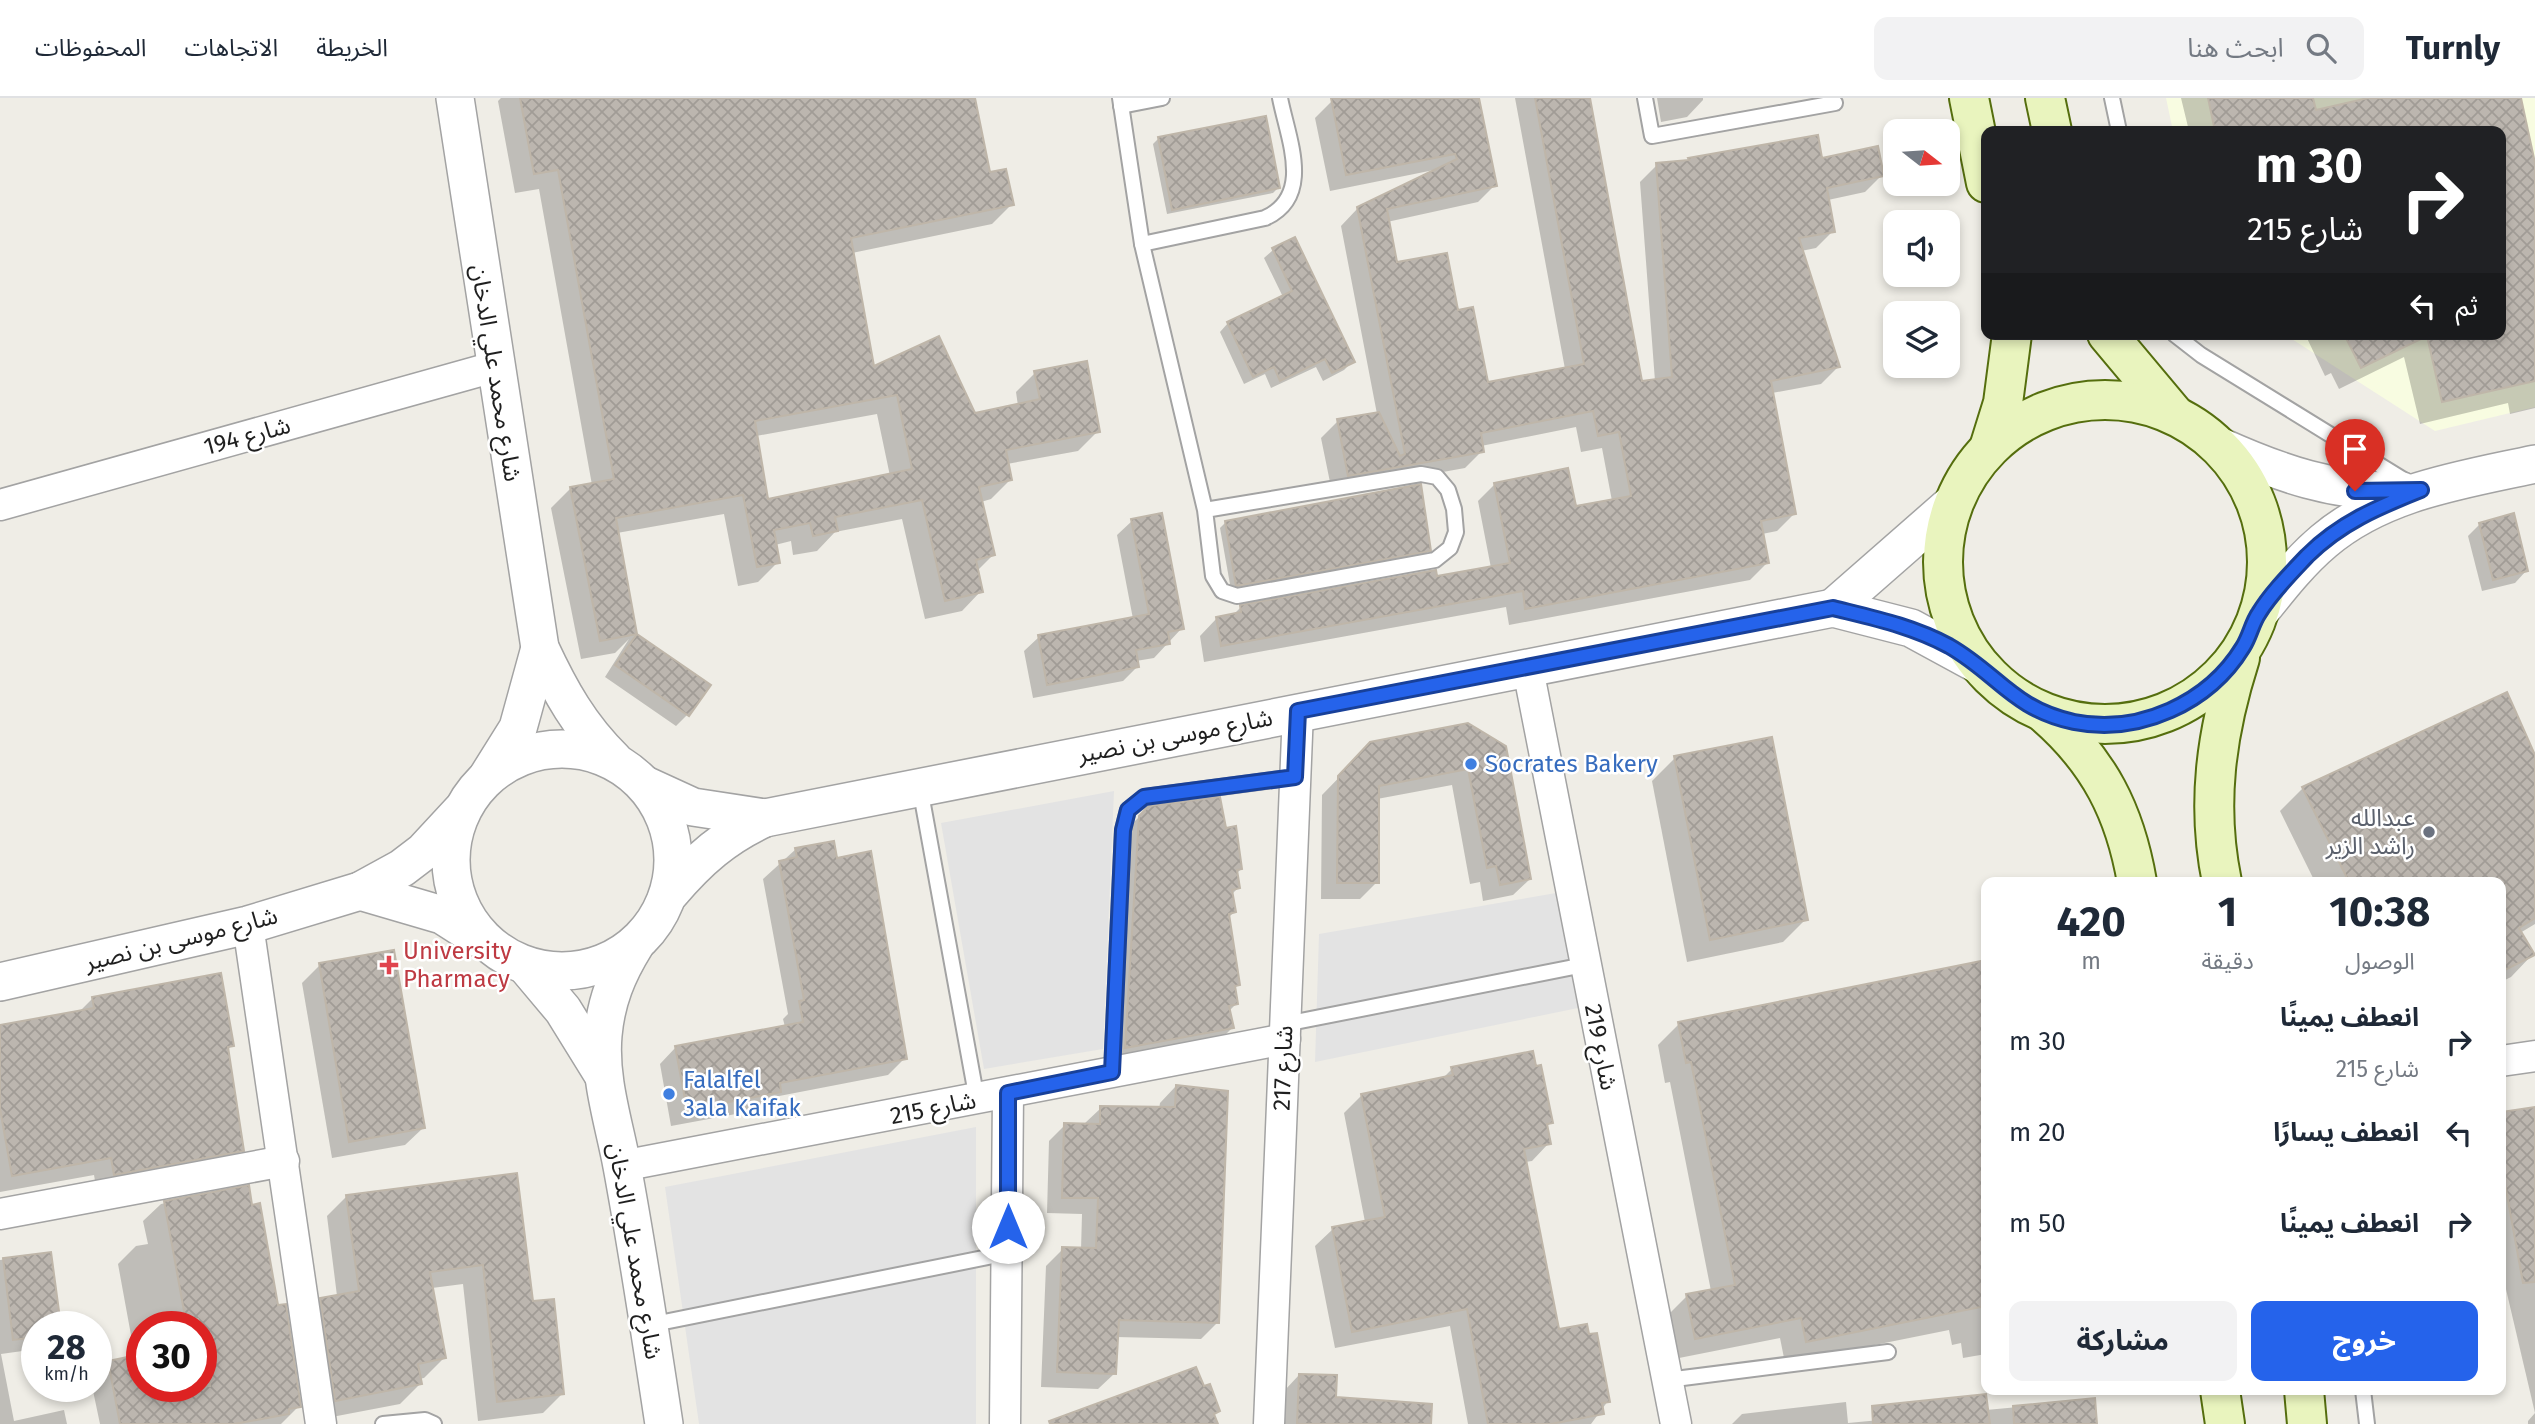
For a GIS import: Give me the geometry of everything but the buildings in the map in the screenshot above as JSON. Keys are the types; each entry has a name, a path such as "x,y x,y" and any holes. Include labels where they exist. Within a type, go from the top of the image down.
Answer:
{"main road":[{"path":"1969,98 1981,158"},
{"path":"2045,98 2051,126"},
{"path":"1989,448 2003,403 2011,340"},
{"path":"2112,340 2174,414"},
{"path":"2136,877 2128,838 2109,789 2082,750 2045,714 2009,693 1979,665 1962,641 1951,615 1944,587 1942,558 1945,530 1954,502 1969,473 1989,448 2010,429 2035,415 2081,401 2119,399 2174,414 2198,428 2219,446 2242,474 2261,518 2266,541 2266,578 2229,692 2215,759 2212,821 2221,877"},
{"path":"2045,714 2076,722 2108,725 2140,721 2172,710 2200,694 2224,672 2251,630"},
{"path":"2221,1395 2225,1424"},
{"path":"2304,1395 2307,1424"}],"street":[{"name":"شارع محمد علي الدخان","path":"455,98 540,648 578,720 615,761"},
{"name":"شارع 194","path":"0,505 495,367"},
{"path":"2219,446 2293,477 2326,486 2355,491 2421,490"},
{"path":"2251,630 2324,541 2364,513 2421,490 2535,464"},
{"name":"شارع موسى بن نصير","path":"1833,608 1954,502"},
{"name":"شارع موسى بن نصير","path":"670,892 707,852 737,830 765,818 1298,711 1528,669 1833,608 1911,628 1979,665"},
{"name":"شارع محمد علي الدخان","path":"476,792 518,728 531,689 540,648"},
{"name":"شارع 219","path":"1528,669 1676,1424"},
{"name":"شارع 217","path":"1269,1424 1298,711"},
{"path":"360,891 442,915 511,959 560,973 594,968 625,953 652,927 670,892 674,855 666,817 645,785 615,761 582,750 548,750 514,760 476,792 454,835 451,867 458,900 473,928 511,959"},
{"name":"شارع موسى بن نصير","path":"645,785 693,807 765,818"},
{"name":"شارع موسى بن نصير","path":"0,982 248,925 360,891 402,868 423,852 476,792"},
{"path":"248,925 321,1424"},
{"name":"شارع محمد علي الدخان","path":"637,942 620,968 607,1006 603,1036 604,1078 622,1166 664,1424"},
{"name":"شارع محمد علي الدخان","path":"511,959 564,1010 604,1078"},
{"name":"شارع 215","path":"622,1166 977,1100 1285,1032"},
{"path":"2506,1060 2535,1056"},
{"path":"1005,1424 1008,1093"},
{"path":"0,1214 284,1161"}],"lane":[{"path":"1162,98 1120,102 1142,244 1205,510 1213,576 1222,591 1237,596 1435,560 1450,548 1456,531 1448,490 1437,477 1421,474 1205,510"},
{"path":"1142,244 1265,218 1279,212 1295,185 1295,168 1280,98"},
{"path":"1645,98 1652,136 1835,103"},
{"path":"2112,98 2118,126"},
{"path":"2182,340 2201,355 2421,490"},
{"path":"1112,1072 1123,830 1128,810 1144,797 1295,777"},
{"path":"920,787 977,1100"},
{"path":"1285,1032 1584,965"},
{"path":"649,1325 1008,1253"},
{"path":"1667,1380 1888,1352"},
{"path":"2364,1395 2367,1424"},
{"path":"383,1424 425,1420 434,1424"}],"shaded area":[{"path":"2166,98 2535,98 2535,407 2435,431 2293,340 2506,340 2506,126 2172,126"},
{"path":"1114,791 1103,1049 984,1069 941,823"},
{"path":"1556,893 1578,1008 1315,1062 1319,934"},
{"path":"976,1127 976,1424 699,1424 665,1187"}],"place":[{"name":"Socrates Bakery","path":"1471,764"},
{"name":"عبدالله راشد الزير","path":"2429,832"},
{"name":"University Pharmacy","path":"389,965"},
{"name":"Falalfel 3ala Kaifak","path":"669,1094"}],"route":[{"path":"1008,1227 1008,1093 1112,1072 1123,830 1128,810 1134,802 1144,797 1295,777 1298,711 1528,669 1833,608 1911,628 1930,636 1979,665 1998,685 2045,714 2076,722 2108,725 2140,721 2172,710 2200,694 2224,672 2244,646 2259,613 2306,557 2324,541 2364,513 2421,490 2355,491"}]}
